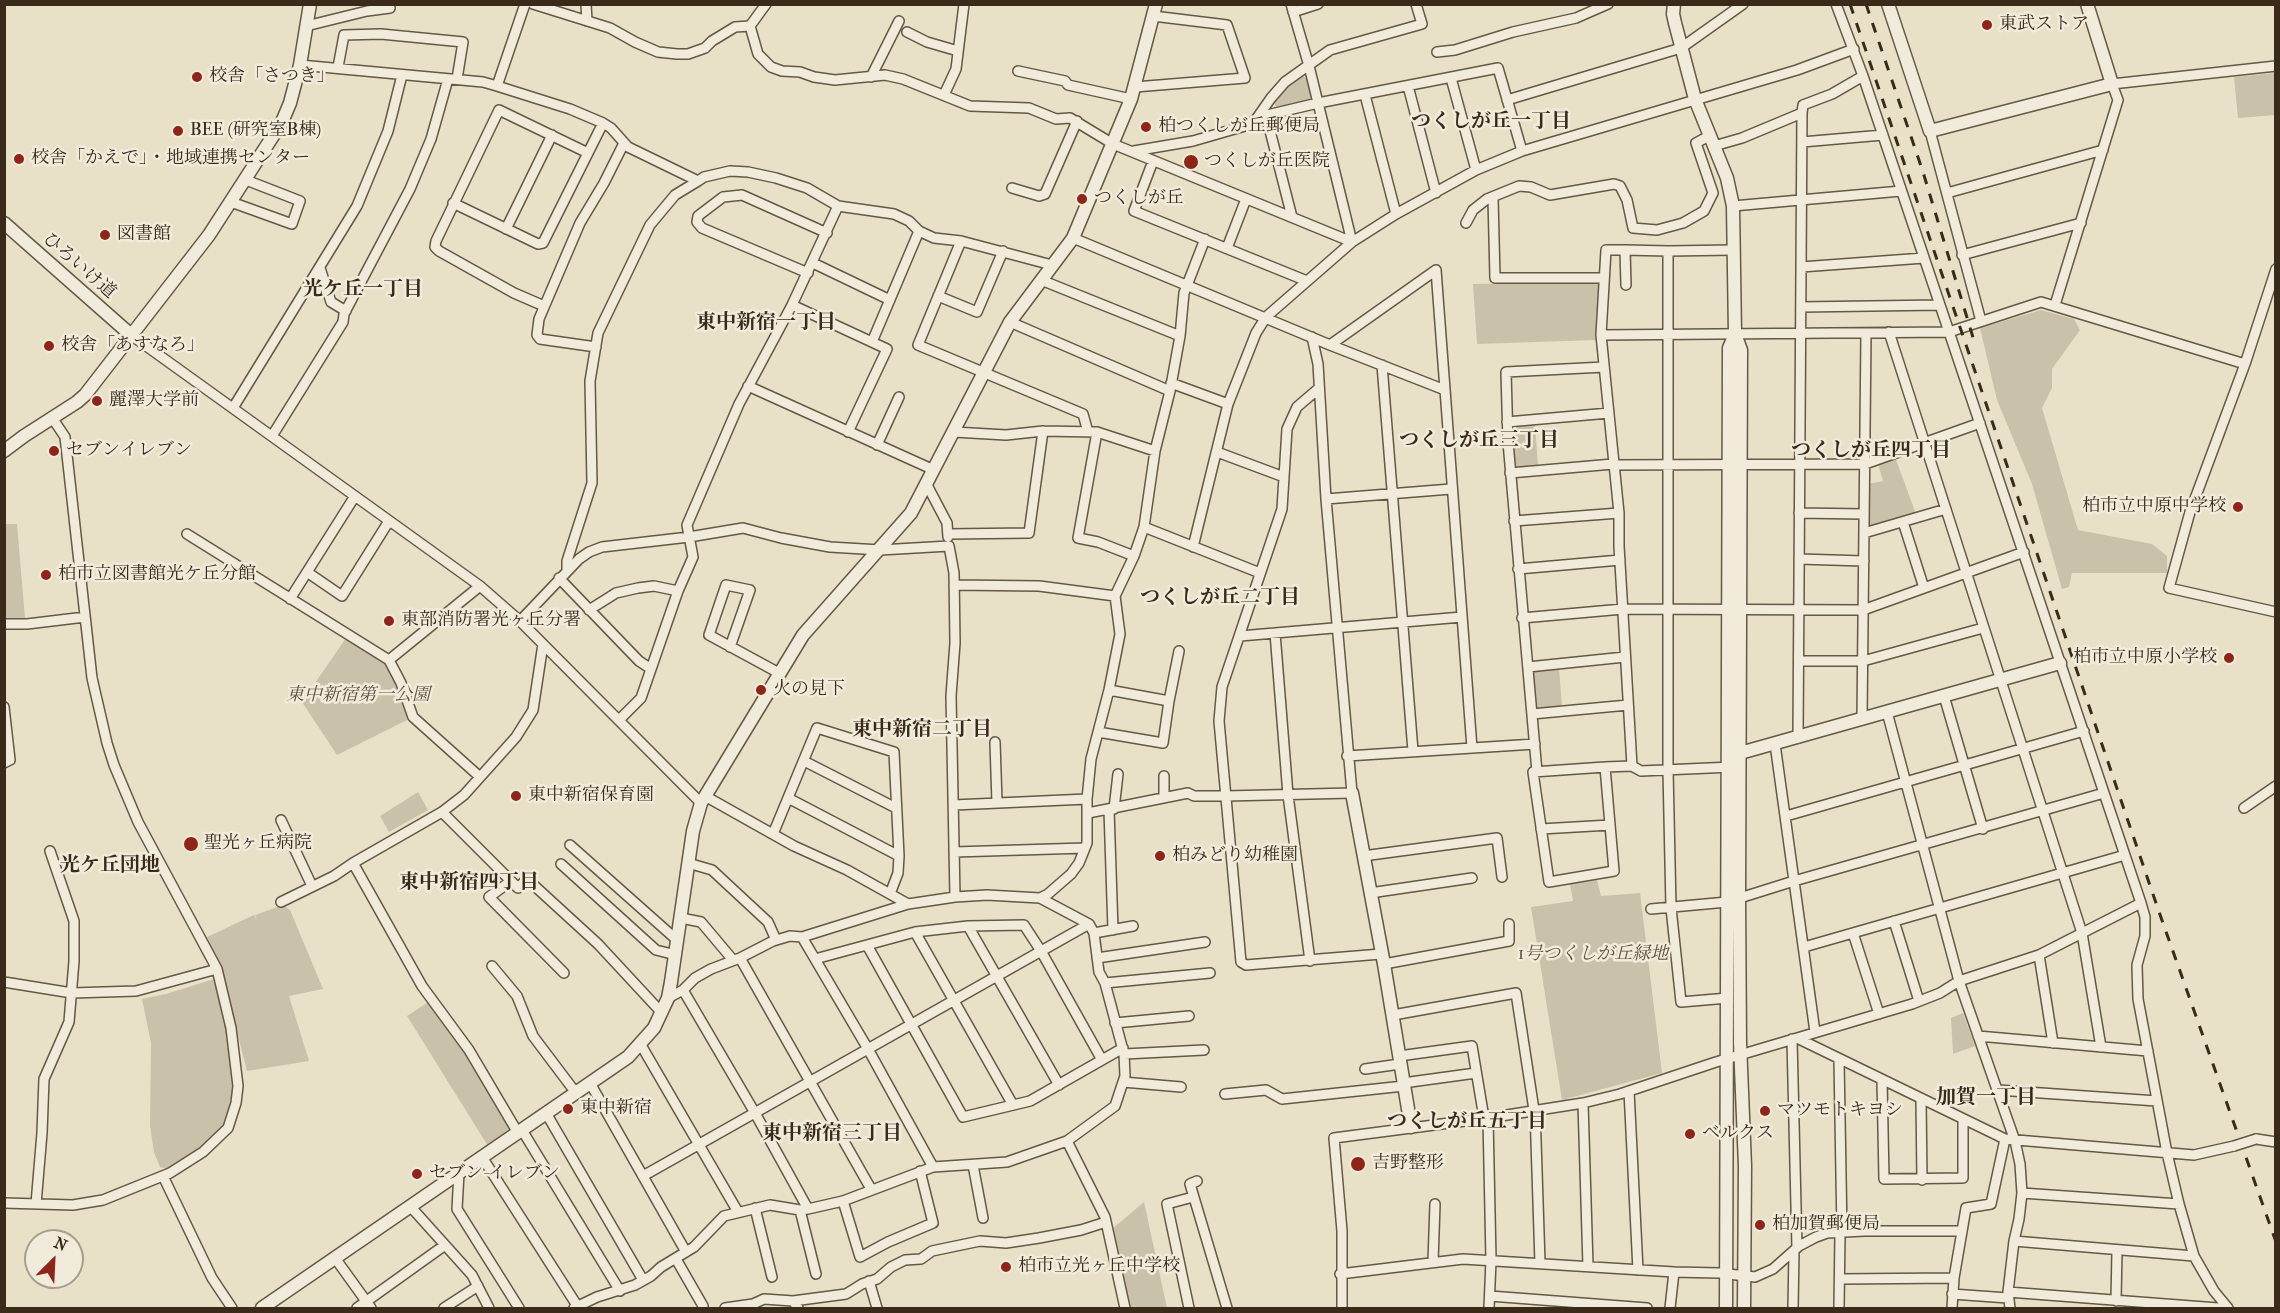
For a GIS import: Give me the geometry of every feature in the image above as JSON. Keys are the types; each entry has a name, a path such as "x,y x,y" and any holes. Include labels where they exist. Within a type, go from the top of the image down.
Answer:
{"street":[{"path":"4,451 77,402 94,385 209,235 282,122 290,103 300,65 310,4"},
{"path":"497,86 525,4"},
{"path":"533,4 609,28 658,52 677,54 688,54 705,48 735,27 750,26"},
{"path":"586,4 587,21"},
{"path":"750,26 766,4"},
{"path":"944,95 956,69 964,4"},
{"path":"1318,4 1292,8 1309,66 1353,242"},
{"path":"1256,120 1271,98 1286,82 1330,50 1422,24 1416,4"},
{"path":"1437,52 1455,50 1513,32 1576,18 1608,4"},
{"path":"1674,4 1673,14 1695,99 1727,178 1733,206 1735,334 1729,348 1736,465 1735,760 1744,1308"},
{"path":"1507,100 1681,48 1743,4"},
{"path":"1836,4 1863,76 2141,903 2145,917 2145,936 2137,964 2136,980 2167,1153 2194,1256 2214,1291 2228,1308"},
{"path":"1888,4 1930,131 1981,321"},
{"path":"2055,305 2118,100 2088,4"},
{"path":"306,26 367,8 390,8"},
{"path":"262,1308 628,1057 641,1045 654,1028 668,998 696,816 703,800 803,635 911,513 1010,322 1073,238 1133,93 1155,10 1227,25 1245,78 1133,93 1068,85 1065,81 1018,71"},
{"path":"871,77 899,21"},
{"path":"750,26 758,54 771,67 782,71 800,72 835,80 885,75 903,79 970,106 1029,108 1056,119 1070,118 1131,152 1353,242"},
{"path":"908,32 927,42 958,51"},
{"path":"272,436 343,322 346,311 410,189 431,139 463,42 381,34 344,35 338,67"},
{"path":"1193,547 1228,404 1256,333 1266,317 1353,242 1396,214 1476,170 1522,151 1797,70 1854,50"},
{"path":"300,65 483,81 603,123 611,128 628,147 698,180"},
{"path":"1930,131 2112,84 2276,66"},
{"path":"1131,152 1193,141 1245,126 1266,115 1318,103 1498,68 1522,151"},
{"path":"233,408 357,206 388,131 402,75"},
{"path":"1798,738 1802,114 1803,105 1832,94 1863,76"},
{"path":"1451,78 1476,170"},
{"path":"1408,86 1436,193"},
{"path":"1365,94 1396,214"},
{"path":"544,306 514,293 435,246 436,240 499,110 588,153"},
{"path":"1466,223 1473,210 1487,199 1519,186 1531,187 1550,195 1614,184 1620,186 1627,200 1633,228 1658,230 1672,226 1694,217 1708,205 1713,193 1696,143 1742,138 1802,114"},
{"path":"1266,115 1292,217"},
{"path":"1012,188 1039,196 1045,194 1077,121"},
{"path":"453,203 538,244 543,243 603,123"},
{"path":"506,229 552,135"},
{"path":"1802,142 1882,135"},
{"path":"596,347 540,339 537,335 539,319 580,223 624,143"},
{"path":"1947,193 2103,150"},
{"path":"1154,161 1134,211 1307,281"},
{"path":"567,570 567,561 592,483 590,381 598,333 650,225 675,195 698,180 730,171 748,172 807,188 838,206 894,214 934,238 961,241 1053,265"},
{"path":"231,201 292,224 300,201 246,180"},
{"path":"1733,206 1901,191"},
{"path":"808,273 702,228 697,222 698,216 723,197 742,195 827,233"},
{"path":"1493,198 1495,278 1604,278"},
{"path":"1227,248 1246,199"},
{"path":"619,720 641,699 678,591 693,557 687,525 739,404 813,263 838,206"},
{"name":"ひろいけ道","path":"4,223 131,335"},
{"path":"1962,255 2081,223"},
{"path":"872,342 919,231"},
{"path":"1073,238 1330,345 1445,390"},
{"path":"1040,898 1071,874 1079,864 1085,848 1091,759 1109,690 1120,634 1115,596 1134,556 1144,527 1155,451 1171,387 1180,336 1184,293 1205,239"},
{"path":"961,241 918,345 1083,414 1092,432 1078,538 1098,542 1134,556"},
{"path":"1632,766 1619,513 1601,335 1605,250 1733,250"},
{"path":"1625,250 1626,285"},
{"path":"938,296 977,312 1003,251"},
{"path":"1668,251 1670,335 1668,770 1671,908 1681,1002 1728,998"},
{"path":"1801,267 1924,258"},
{"path":"813,263 890,300"},
{"path":"320,268 331,302 346,311"},
{"path":"2276,269 2245,364 2190,512 2169,588 2276,612"},
{"path":"1330,345 1436,270 1472,748"},
{"path":"1041,280 1180,336"},
{"path":"1601,335 1949,332 2041,302 2245,364"},
{"path":"792,304 886,349 848,432"},
{"path":"1801,306 1940,305"},
{"path":"1010,322 1171,387 1228,404"},
{"path":"1889,332 2082,933 2101,1047"},
{"path":"1862,719 1866,333"},
{"path":"131,335 480,586 703,800 847,870 908,904"},
{"path":"1312,337 1317,364 1347,756 1411,1127"},
{"path":"1382,365 1413,752"},
{"path":"1537,772 1510,472 1506,372 1604,367"},
{"path":"748,386 934,470"},
{"path":"1318,389 1297,407 1287,429 1282,508 1222,687 1218,721 1241,962 1246,965 1382,959 1509,941 1509,924"},
{"path":"877,445 900,397"},
{"path":"1508,422 1609,412"},
{"path":"4,1203 73,1204 103,1200 163,1176 203,1152 228,1128 236,1104 238,1086 231,1028 217,969 138,822 114,765 92,678 65,437 53,419"},
{"path":"1510,472 1613,465 1865,464 1980,423"},
{"path":"954,432 1006,435 1043,431 1092,432 1155,451"},
{"path":"948,534 1029,533 1043,431"},
{"path":"1217,452 1284,477"},
{"path":"927,485 947,523 954,585 955,643 951,696 955,897"},
{"path":"1326,499 1452,489"},
{"path":"290,599 355,496"},
{"path":"1864,533 1946,509"},
{"path":"1514,521 1619,513"},
{"path":"1800,513 1864,514"},
{"path":"307,572 342,596 389,521"},
{"path":"1903,522 1924,588"},
{"path":"1144,527 1260,573"},
{"path":"519,621 567,570 589,552 602,547 743,528 830,547 880,550 949,546"},
{"path":"187,534 389,660 401,683 413,717 480,777"},
{"path":"1522,618 1623,609 1863,610 2024,552"},
{"path":"1799,559 1864,561"},
{"path":"1518,569 1620,560"},
{"path":"559,578 639,661 651,669"},
{"path":"730,647 750,590 726,585 709,635 730,647 778,673"},
{"path":"954,585 1039,586 1115,596"},
{"path":"389,660 480,586"},
{"path":"589,609 616,593 638,588 654,586 678,591"},
{"path":"4,624 27,624 85,617"},
{"path":"1240,636 1462,617"},
{"path":"1799,661 1863,661 1983,628"},
{"path":"1275,633 1288,795 1311,961"},
{"path":"280,902 334,876 442,812 464,795 516,737 533,710 543,644"},
{"path":"1098,732 1163,743 1179,651"},
{"path":"1528,667 1625,657"},
{"path":"1605,767 1614,871 1549,882 1533,772 1605,767 1632,766 1641,771 1668,770 1735,760 1775,744 2060,663"},
{"path":"1109,690 1169,701"},
{"path":"1944,696 1983,829"},
{"path":"1532,714 1628,705"},
{"path":"4,707 10,760 4,763"},
{"path":"1887,712 1959,981 1998,1090 2020,1164 2022,1193 2008,1295 2010,1308"},
{"path":"773,834 817,728 894,752 899,856 898,873 890,894"},
{"path":"1786,816 2084,731"},
{"path":"995,742 997,803"},
{"path":"1347,756 1535,744"},
{"path":"1775,744 1815,1032"},
{"path":"1726,1308 1727,902 1735,760"},
{"path":"804,761 896,808"},
{"path":"1113,930 1111,810 1118,774"},
{"path":"1164,776 1164,798"},
{"path":"2244,808 2276,786"},
{"path":"1088,813 1188,794 1226,796 1352,793"},
{"path":"1651,909 1727,902 2104,793"},
{"path":"788,798 899,856"},
{"path":"954,805 1087,799"},
{"path":"442,812 518,888 527,879 598,944 662,1013"},
{"path":"281,820 312,886"},
{"path":"1541,829 1610,825"},
{"path":"1363,856 1497,838 1502,877"},
{"path":"570,845 678,942"},
{"path":"954,852 1085,848"},
{"path":"36,1204 44,1079 69,1022 72,993 74,921 50,851"},
{"path":"1804,947 2125,855"},
{"path":"353,863 423,986 469,1050 620,1291"},
{"path":"688,863 712,870 768,922 776,940"},
{"path":"561,864 656,950 676,955"},
{"path":"1370,892 1472,878"},
{"path":"511,881 489,897 564,973"},
{"path":"668,998 711,969 776,940 790,936 802,937 908,904 987,895 1040,898 1092,928 1113,930 1133,926"},
{"path":"1342,1308 1340,1274 1342,1231 1335,1138 1583,1103 1629,1091 1728,1058 1919,1001 1940,993 1959,981 2039,955 2141,903"},
{"path":"681,918 701,922 736,959 810,1081 871,1189"},
{"path":"1894,921 1919,1001"},
{"path":"815,960 915,932 968,926 1024,925 1102,1060"},
{"path":"968,926 1059,1085"},
{"path":"643,1176 1041,951 1092,928"},
{"path":"482,1157 576,1308 643,1280 686,1252 707,1235 724,1216 770,1205 804,1210 843,1201 933,1167 1007,1162 1067,1141 1115,1106 1125,1076 1123,1051 1105,983 1099,972 1092,928"},
{"path":"915,932 1013,1106"},
{"path":"1853,933 1879,1014"},
{"path":"802,937 868,1049 933,1167"},
{"path":"1097,958 1205,942"},
{"path":"867,945 963,1117 1030,1101 1102,1060 1123,1051 1204,1050"},
{"path":"2039,955 2053,1043"},
{"path":"492,966 517,996 533,1036 576,1093"},
{"path":"4,982 72,993 136,991 217,969"},
{"path":"1105,983 1210,974"},
{"path":"683,990 755,1113 804,1210 816,1274"},
{"path":"1393,1015 1516,993 1534,1110 1540,1263"},
{"path":"1115,1023 1188,1016"},
{"path":"1978,1036 2148,1051"},
{"path":"1794,1039 2005,1139 2196,1155 2256,1139 2276,1142"},
{"path":"1793,1308 1796,1250 1794,1039"},
{"path":"641,1045 738,1212"},
{"path":"1365,1069 1472,1046 1486,1118 1491,1260 1489,1308"},
{"path":"1839,1060 1841,1233 1839,1308"},
{"path":"1225,1094 1266,1090 1282,1100 1476,1073"},
{"path":"1882,1080 1884,1179 1963,1178 1963,1119"},
{"path":"1123,1082 1180,1087"},
{"path":"590,1083 686,1252"},
{"path":"1998,1090 2157,1101"},
{"path":"1629,1091 1638,1270"},
{"path":"1921,1099 1922,1180"},
{"path":"1583,1103 1588,1266"},
{"path":"546,1113 643,1280"},
{"path":"1952,1308 1954,1278 1966,1208 1991,1204 2005,1139"},
{"path":"1067,1141 1106,1222 1125,1308"},
{"path":"973,1165 983,1218"},
{"path":"843,1201 860,1257 933,1223 920,1171"},
{"path":"459,1173 457,1209 519,1308"},
{"path":"163,1176 212,1278 232,1308"},
{"path":"1197,1181 1190,1184 1193,1197 1227,1308"},
{"path":"2022,1193 2179,1204"},
{"path":"1189,1308 1167,1204 1193,1197"},
{"path":"1726,1200 1744,1199"},
{"path":"1433,1262 1435,1204"},
{"path":"410,1206 472,1275 489,1308"},
{"path":"755,1208 772,1277"},
{"path":"726,1308 753,1304 764,1299 795,1305 846,1294 877,1279 905,1260 921,1259 932,1251 980,1241 1006,1243 1039,1238 1081,1230 1106,1222"},
{"path":"1340,1274 1463,1259 1755,1277 1773,1269 1796,1250 1827,1233 1961,1231"},
{"path":"2014,1241 2194,1256"},
{"path":"357,1308 368,1305 445,1245"},
{"path":"2116,1301 2117,1250"},
{"path":"335,1258 368,1305"},
{"path":"676,1259 704,1306"},
{"path":"1670,1308 1674,1272"},
{"path":"1840,1279 1954,1278"},
{"path":"869,1281 877,1308"},
{"path":"450,1307 478,1286"},
{"path":"1952,1294 2008,1295 2116,1301 2170,1307 2218,1308"},
{"path":"1490,1296 1647,1308"}],"green space":[{"path":"2275,73 2275,115 2238,118 2234,77"},
{"path":"1302,76 1307,78 1311,96 1309,101 1276,107 1274,102"},
{"path":"1597,282 1600,287 1596,340 1477,344 1473,284"},
{"path":"2041,310 2074,319 2080,330 2052,369 2052,388 2042,408 2078,530 2152,544 2167,556 2167,573 2072,573 2069,587 2062,589 2032,484 1997,400 1980,328"},
{"path":"1535,424 1538,466 1518,467 1514,464 1514,429 1517,426"},
{"path":"1895,457 1916,514 1871,528 1868,526 1868,484 1883,481 1878,464"},
{"path":"5,524 17,524 25,618 5,618"},
{"name":"東中新宿第一公園","path":"348,635 389,660 413,717 337,755 302,702"},
{"path":"1559,668 1562,707 1540,709 1536,706 1533,673 1536,670"},
{"path":"418,792 428,810 389,832 380,816"},
{"name":"1号つくしが丘緑地","path":"1597,880 1601,896 1640,893 1662,1073 1562,1100 1531,907 1573,901 1570,884"},
{"path":"283,905 290,910 323,989 289,996 309,1061 247,1071 223,977 207,937 254,915 257,921 255,915"},
{"path":"214,979 224,1016 233,1070 233,1087 227,1116 223,1126 214,1136 167,1169 160,1167 154,1152 150,1126 151,1043 142,999"},
{"path":"430,1001 466,1052 510,1126 488,1146 407,1016"},
{"path":"1963,1013 1975,1046 1953,1054 1951,1018"},
{"path":"1144,1202 1167,1308 1129,1308 1112,1229"}],"railway":[{"path":"1850,4 2158,909 2276,1242"},
{"path":"1866,4 1923,172 1975,344"}],"place":[{"name":"東武ストア","path":"1987,25"},
{"name":"校舎「さつき」","path":"197,77"},
{"name":"柏つくしが丘郵便局","path":"1146,127"},
{"name":"BEE (研究室B棟)","path":"178,131"},
{"name":"校舎「かえで」・地域連携センター","path":"19,159"},
{"name":"つくしが丘医院","path":"1191,162"},
{"name":"つくしが丘","path":"1082,199"},
{"name":"図書館","path":"105,235"},
{"name":"校舎「あすなろ」","path":"49,346"},
{"name":"麗澤大学前","path":"97,401"},
{"name":"セブンイレブン","path":"54,451"},
{"name":"柏市立中原中学校","path":"2238,507"},
{"name":"柏市立図書館光ケ丘分館","path":"46,575"},
{"name":"東部消防署光ヶ丘分署","path":"389,621"},
{"name":"柏市立中原小学校","path":"2229,658"},
{"name":"火の見下","path":"761,690"},
{"name":"東中新宿保育園","path":"516,796"},
{"name":"聖光ヶ丘病院","path":"191,844"},
{"name":"柏みどり幼稚園","path":"1160,856"},
{"name":"東中新宿","path":"568,1109"},
{"name":"マツモトキヨシ","path":"1765,1111"},
{"name":"ベルクス","path":"1690,1134"},
{"name":"吉野整形","path":"1358,1164"},
{"name":"セブン-イレブン","path":"417,1174"},
{"name":"柏加賀郵便局","path":"1760,1225"},
{"name":"柏市立光ヶ丘中学校","path":"1006,1267"}],"district":[{"name":"つくしが丘一丁目","path":"1491,122"},
{"name":"光ケ丘一丁目","path":"363,290"},
{"name":"東中新宿一丁目","path":"766,323"},
{"name":"つくしが丘三丁目","path":"1479,441"},
{"name":"つくしが丘四丁目","path":"1871,451"},
{"name":"つくしが丘二丁目","path":"1220,598"},
{"name":"東中新宿二丁目","path":"922,730"},
{"name":"光ケ丘団地","path":"110,866"},
{"name":"東中新宿四丁目","path":"469,883"},
{"name":"加賀一丁目","path":"1986,1098"},
{"name":"つくしが丘五丁目","path":"1467,1122"},
{"name":"東中新宿三丁目","path":"832,1134"}]}
